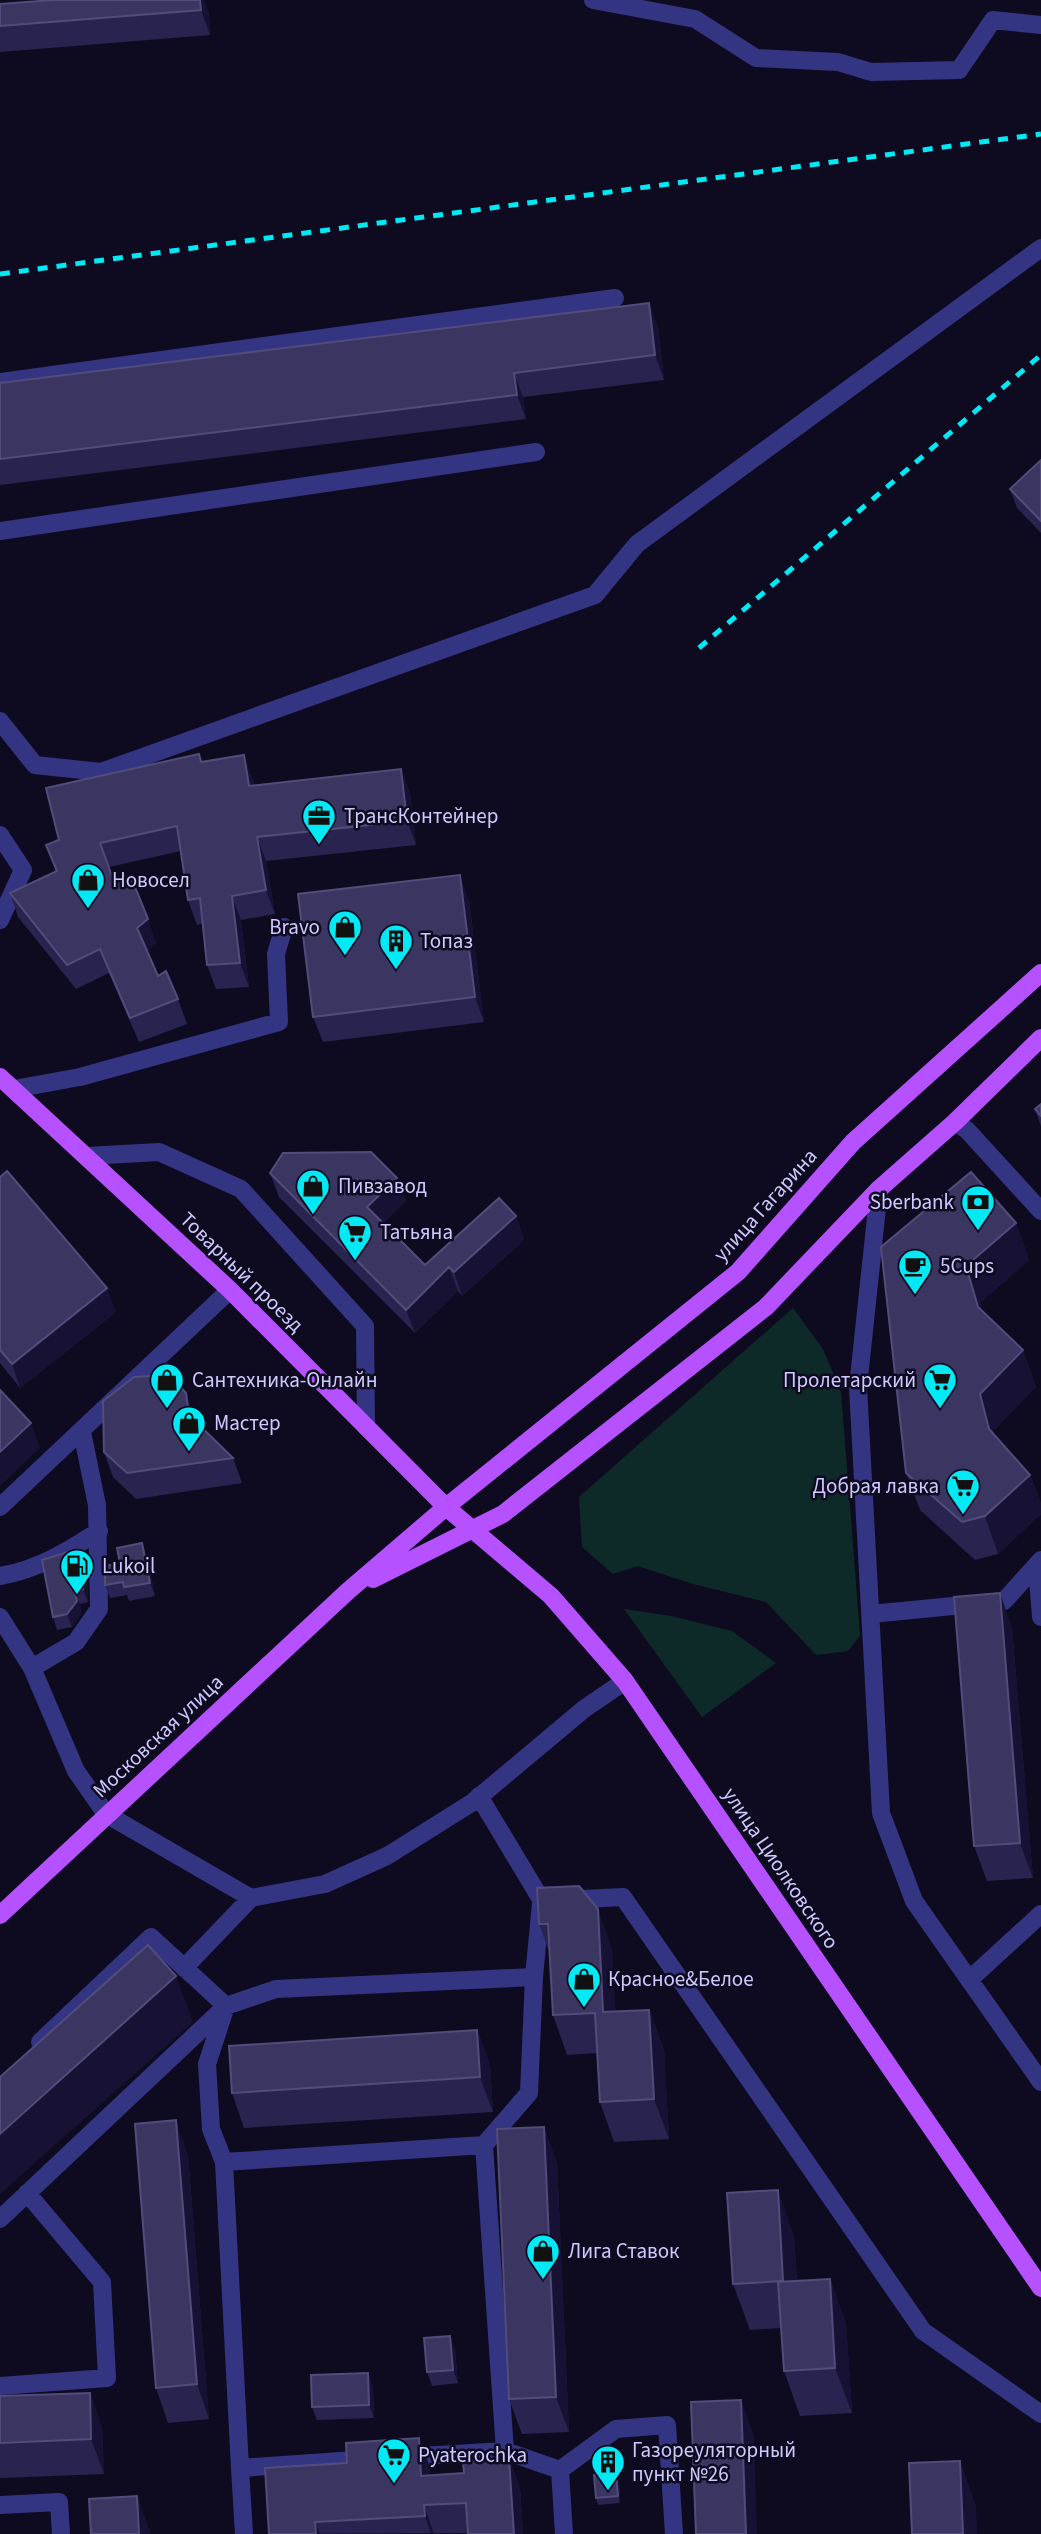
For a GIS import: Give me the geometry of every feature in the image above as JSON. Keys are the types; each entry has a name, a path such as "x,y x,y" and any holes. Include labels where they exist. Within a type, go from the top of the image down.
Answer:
{"main road":[{"name":"улица Гагарина","path":"446,1507 738,1272 853,1142 960,1049 1041,973"},
{"path":"470,1529 503,1514 766,1307 878,1189 955,1122 1041,1038"},
{"name":"Товарный проезд","path":"0,1077 230,1290 446,1507"},
{"name":"улица Циолковского","path":"446,1507 551,1596 625,1681 1041,2288"},
{"name":"Московская улица","path":"0,1915 348,1591 446,1507"},
{"name":"Московская улица","path":"348,1591 470,1529"}],"street":[{"path":"593,0 695,19 756,58 838,62 871,72 959,70 993,19 1041,25"},
{"path":"0,721 34,765 101,772 595,595 637,544 1041,248"},
{"path":"0,382 615,298"},
{"path":"0,531 536,453"},
{"path":"0,835 23,870 0,920"},
{"path":"14,1089 79,1077 279,1022 276,954 284,927"},
{"path":"955,1122 967,1130 1041,1211"},
{"path":"87,1156 159,1152 241,1189 365,1326 366,1427"},
{"path":"878,1189 858,1387 881,1813 914,1901 1041,2082"},
{"path":"0,1507 230,1290"},
{"path":"32,1668 76,1642 99,1609 97,1505 82,1432"},
{"path":"0,1576 24,1572 99,1531"},
{"path":"871,1614 1004,1601 1039,1562"},
{"path":"1039,1562 1041,1617"},
{"path":"0,1617 32,1668 76,1770 106,1814 251,1898"},
{"path":"184,1968 251,1898 325,1884 387,1856 479,1796 584,1709 625,1681"},
{"path":"224,2162 484,2145 529,2094 534,1977 542,1901 479,1796"},
{"path":"542,1901 623,1897 923,2331 1041,2414"},
{"path":"969,1980 1041,1914"},
{"path":"30,2051 151,1937 226,2006"},
{"path":"0,2219 226,2006 276,1989 534,1977"},
{"path":"226,2006 207,2064 211,2129 224,2162 244,2534"},
{"path":"484,2145 505,2451"},
{"path":"0,2385 107,2378 102,2282 27,2193"},
{"path":"561,2470 616,2429 667,2425 674,2534"},
{"path":"240,2468 505,2451 561,2470"},
{"path":"561,2470 564,2534"},
{"path":"0,2505 59,2502 61,2534"}],"green space":[{"path":"793,1308 823,1349 841,1392 860,1635 848,1651 816,1655 766,1602 693,1584 638,1566 613,1574 582,1547 579,1497"},
{"path":"624,1609 671,1616 732,1631 776,1663 702,1717"}],"building":[{"path":"53,0 200,0 201,10 0,26 0,4"},
{"path":"649,303 655,355 514,373 517,395 0,459 0,383"},
{"path":"1041,460 1041,521 1010,489"},
{"name":"Новосел","path":"199,754 201,762 244,755 249,786 401,769 407,821 257,837 266,890 232,896 240,963 207,965 200,898 188,900 177,826 100,843 114,882 131,877 148,919 137,928 158,976 166,971 178,999 130,1018 100,949 67,965 10,893 57,871 46,845 59,840 46,788"},
{"name":"Топаз","path":"460,875 475,997 313,1017 298,894"},
{"path":"1041,1104 1041,1116 1035,1109"},
{"path":"371,1152 397,1178 367,1207 425,1265 499,1198 516,1216 454,1272 449,1267 406,1310 270,1173 283,1153"},
{"path":"7,1171 107,1288 12,1364 0,1350 0,1177"},
{"path":"971,1172 1016,1223 966,1266 978,1307 1023,1350 980,1394 989,1429 1030,1475 985,1516 962,1522 906,1473 881,1247"},
{"path":"169,1375 186,1393 189,1415 233,1458 127,1473 104,1452 103,1401 134,1377"},
{"path":"0,1390 31,1423 0,1452"},
{"path":"142,1543 150,1583 124,1587 123,1582 105,1585 105,1566 120,1563 117,1548"},
{"path":"68,1552 72,1572 82,1570 83,1589 75,1591 77,1601 67,1614 53,1617 42,1560"},
{"path":"1000,1593 1020,1843 974,1846 954,1597"},
{"path":"579,1886 598,1909 603,2012 649,2010 654,2099 600,2102 595,2013 553,2015 548,1924 539,1924 537,1888"},
{"path":"148,1945 176,1976 0,2134 0,2077"},
{"path":"477,2030 480,2077 232,2093 229,2046"},
{"path":"176,2120 197,2384 156,2388 135,2124"},
{"path":"544,2127 556,2397 509,2399 497,2129"},
{"path":"778,2190 783,2281 733,2284 727,2193"},
{"path":"830,2279 835,2368 784,2371 778,2282"},
{"path":"450,2336 453,2370 427,2372 424,2338"},
{"path":"368,2373 369,2405 312,2407 311,2375"},
{"path":"90,2393 91,2439 0,2443 0,2396"},
{"path":"741,2400 746,2534 696,2534 691,2402"},
{"path":"419,2438 421,2476 464,2473 463,2462 509,2459 514,2534 468,2534 466,2503 424,2505 425,2516 315,2522 316,2534 269,2534 265,2468 347,2463 346,2443"},
{"path":"960,2461 963,2534 912,2534 909,2463"},
{"name":"Газореуляторный пункт №26","path":"616,2474 618,2496 596,2498 594,2475"},
{"path":"137,2496 139,2534 91,2534 89,2499"}],"railway":[{"path":"0,274 1041,134"},
{"path":"699,648 1041,355"}],"place":[{"name":"ТрансКонтейнер","path":"319,846"},
{"name":"Новосел","path":"88,910"},
{"name":"Bravo","path":"345,957"},
{"name":"Топаз","path":"396,971"},
{"name":"Пивзавод","path":"313,1216"},
{"name":"Sberbank","path":"978,1232"},
{"name":"Татьяна","path":"355,1262"},
{"name":"5Cups","path":"915,1296"},
{"name":"Сантехника-Онлайн","path":"167,1410"},
{"name":"Пролетарский","path":"940,1410"},
{"name":"Мастер","path":"189,1453"},
{"name":"Добрая лавка","path":"963,1516"},
{"name":"Lukoil","path":"77,1596"},
{"name":"Красное&Белое","path":"584,2009"},
{"name":"Лига Ставок","path":"543,2281"},
{"name":"Pyaterochka","path":"394,2485"},
{"name":"Газореуляторный пункт №26","path":"608,2492"}]}
